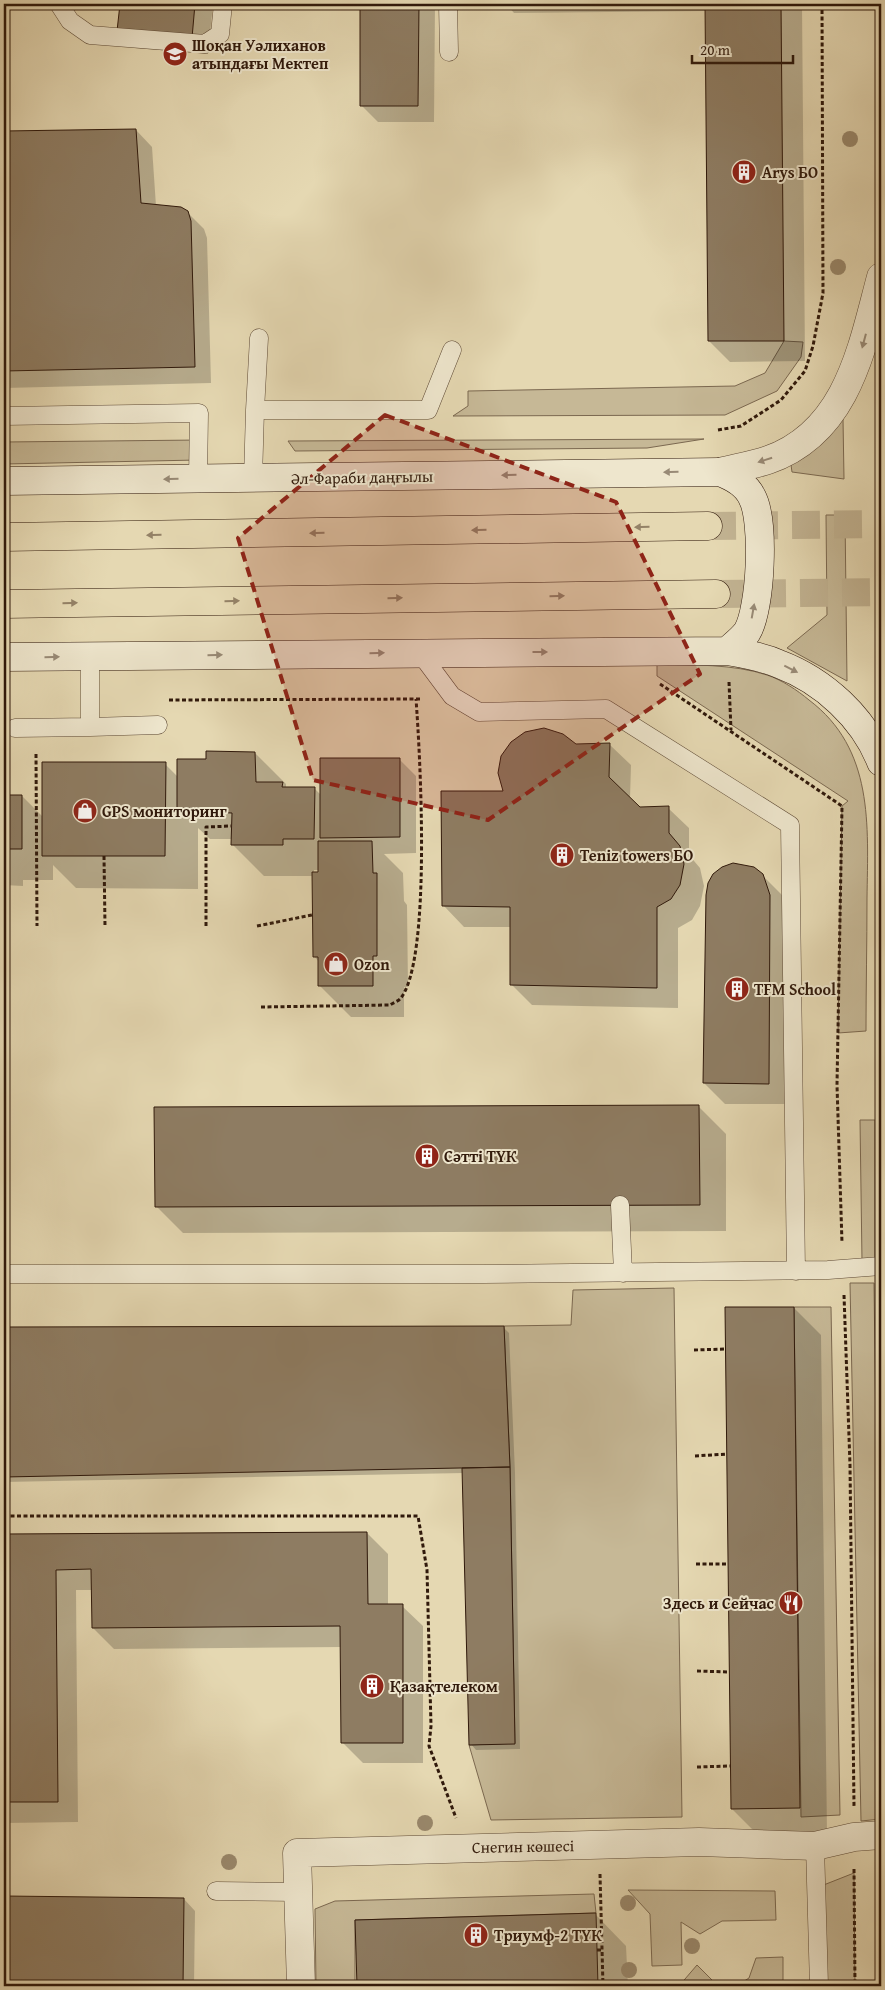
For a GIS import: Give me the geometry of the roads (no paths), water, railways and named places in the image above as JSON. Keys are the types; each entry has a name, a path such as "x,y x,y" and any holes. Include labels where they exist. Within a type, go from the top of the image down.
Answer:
{"main road":[{"name":"Әл-Фараби даңғылы","path":"4,481 720,472 769,460 798,444 823,422 841,400 857,364 881,277"},
{"path":"720,472 744,486 753,498 758,514 760,564 752,620 728,664"},
{"path":"4,537 708,526"},
{"path":"4,604 716,594"},
{"path":"4,657 420,653 728,664 780,664 824,689 862,725 881,762"},
{"name":"Снегин көшесі","path":"301,1986 297,1853 699,1842 815,1846 854,1837 881,1835"}],"lane":[{"path":"59,4 70,21 90,35 205,44 220,34 223,4"},
{"path":"448,4 449,52"},
{"path":"253,479 259,338"},
{"path":"255,410 428,410 452,350"},
{"path":"4,416 199,413 198,479"},
{"path":"420,653 452,696 479,712 606,709 790,825 796,1271"},
{"path":"90,656 90,726"},
{"path":"15,728 158,725"},
{"path":"620,1206 623,1273"},
{"path":"4,1274 623,1273 843,1270 881,1266"},
{"path":"815,1846 818,1986"},
{"path":"216,1891 298,1892"}],"tunnel":[{"path":"708,526 881,524"},
{"path":"716,594 881,592"}],"place":[{"name":"Шоқан Уәлиханов атындағы Мектеп","path":"175,54"},
{"name":"Arys БО","path":"744,172"},
{"name":"GPS мониторинг","path":"85,811"},
{"name":"Teniz towers БО","path":"562,855"},
{"name":"Ozon","path":"336,964"},
{"name":"TFM School","path":"737,989"},
{"name":"Сәтті ТҮК","path":"427,1156"},
{"name":"Здесь и Сейчас","path":"791,1603"},
{"name":"Қазақтелеком","path":"372,1686"},
{"name":"Триумф-2 ТҮК","path":"476,1935"}]}
